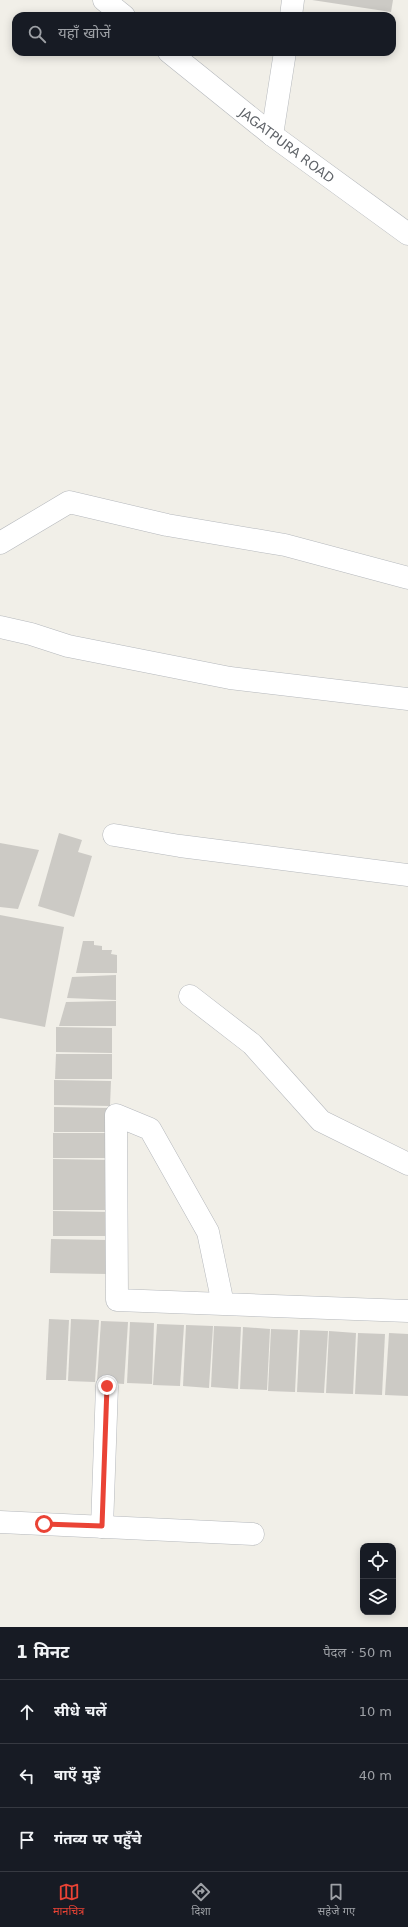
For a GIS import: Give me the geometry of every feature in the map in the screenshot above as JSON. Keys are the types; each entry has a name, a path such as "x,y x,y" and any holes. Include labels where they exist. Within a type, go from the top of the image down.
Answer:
{"street":[{"path":"104,0 119,12"},
{"path":"291,12 293,0"},
{"name":"JAGATPURA ROAD","path":"173,56 272,135 408,234"},
{"path":"272,135 284,56"},
{"path":"0,543 69,502 167,524 285,545 408,578"},
{"path":"0,627 30,634 68,646 230,678 408,699"},
{"path":"114,835 180,846 408,875"},
{"path":"190,996 252,1044 321,1121 408,1164"},
{"path":"223,1304 208,1232 150,1129 116,1115 117,1300 408,1311"},
{"path":"102,1526 107,1386"},
{"path":"0,1522 253,1534"}],"building":[{"path":"312,0 393,0 391,12"},
{"path":"59,833 82,840 78,852 92,856 74,917 38,906"},
{"path":"0,843 39,850 18,909 0,907"},
{"path":"0,915 64,927 45,1027 0,1018"},
{"path":"83,941 94,941 94,945 102,946 102,950 112,950 111,954 117,955 117,973 76,973"},
{"path":"116,975 116,1000 67,998 72,977"},
{"path":"116,1001 116,1026 59,1026 66,1002"},
{"path":"56,1027 112,1028 112,1053 56,1052"},
{"path":"56,1054 112,1054 112,1079 55,1079"},
{"path":"54,1080 111,1081 110,1106 54,1105"},
{"path":"54,1107 111,1108 111,1132 54,1132"},
{"path":"53,1133 110,1133 109,1158 53,1158"},
{"path":"53,1159 110,1160 109,1210 53,1210"},
{"path":"53,1211 110,1212 109,1236 53,1236"},
{"path":"51,1239 108,1240 107,1274 50,1273"},
{"path":"49,1319 69,1320 66,1380 46,1380"},
{"path":"71,1319 99,1320 95,1382 68,1381"},
{"path":"101,1321 128,1322 124,1384 97,1382"},
{"path":"130,1322 154,1323 152,1384 127,1383"},
{"path":"157,1324 184,1325 180,1386 153,1385"},
{"path":"186,1325 213,1326 209,1388 183,1386"},
{"path":"214,1326 241,1327 238,1389 211,1387"},
{"path":"243,1327 270,1329 267,1390 240,1389"},
{"path":"271,1329 298,1330 295,1392 268,1391"},
{"path":"300,1330 328,1331 324,1393 297,1392"},
{"path":"329,1331 356,1333 353,1394 326,1393"},
{"path":"358,1333 385,1334 382,1395 355,1394"},
{"path":"389,1333 408,1334 408,1396 385,1395"}],"route":[{"path":"44,1524 102,1526 104,1436 107,1386"}]}
